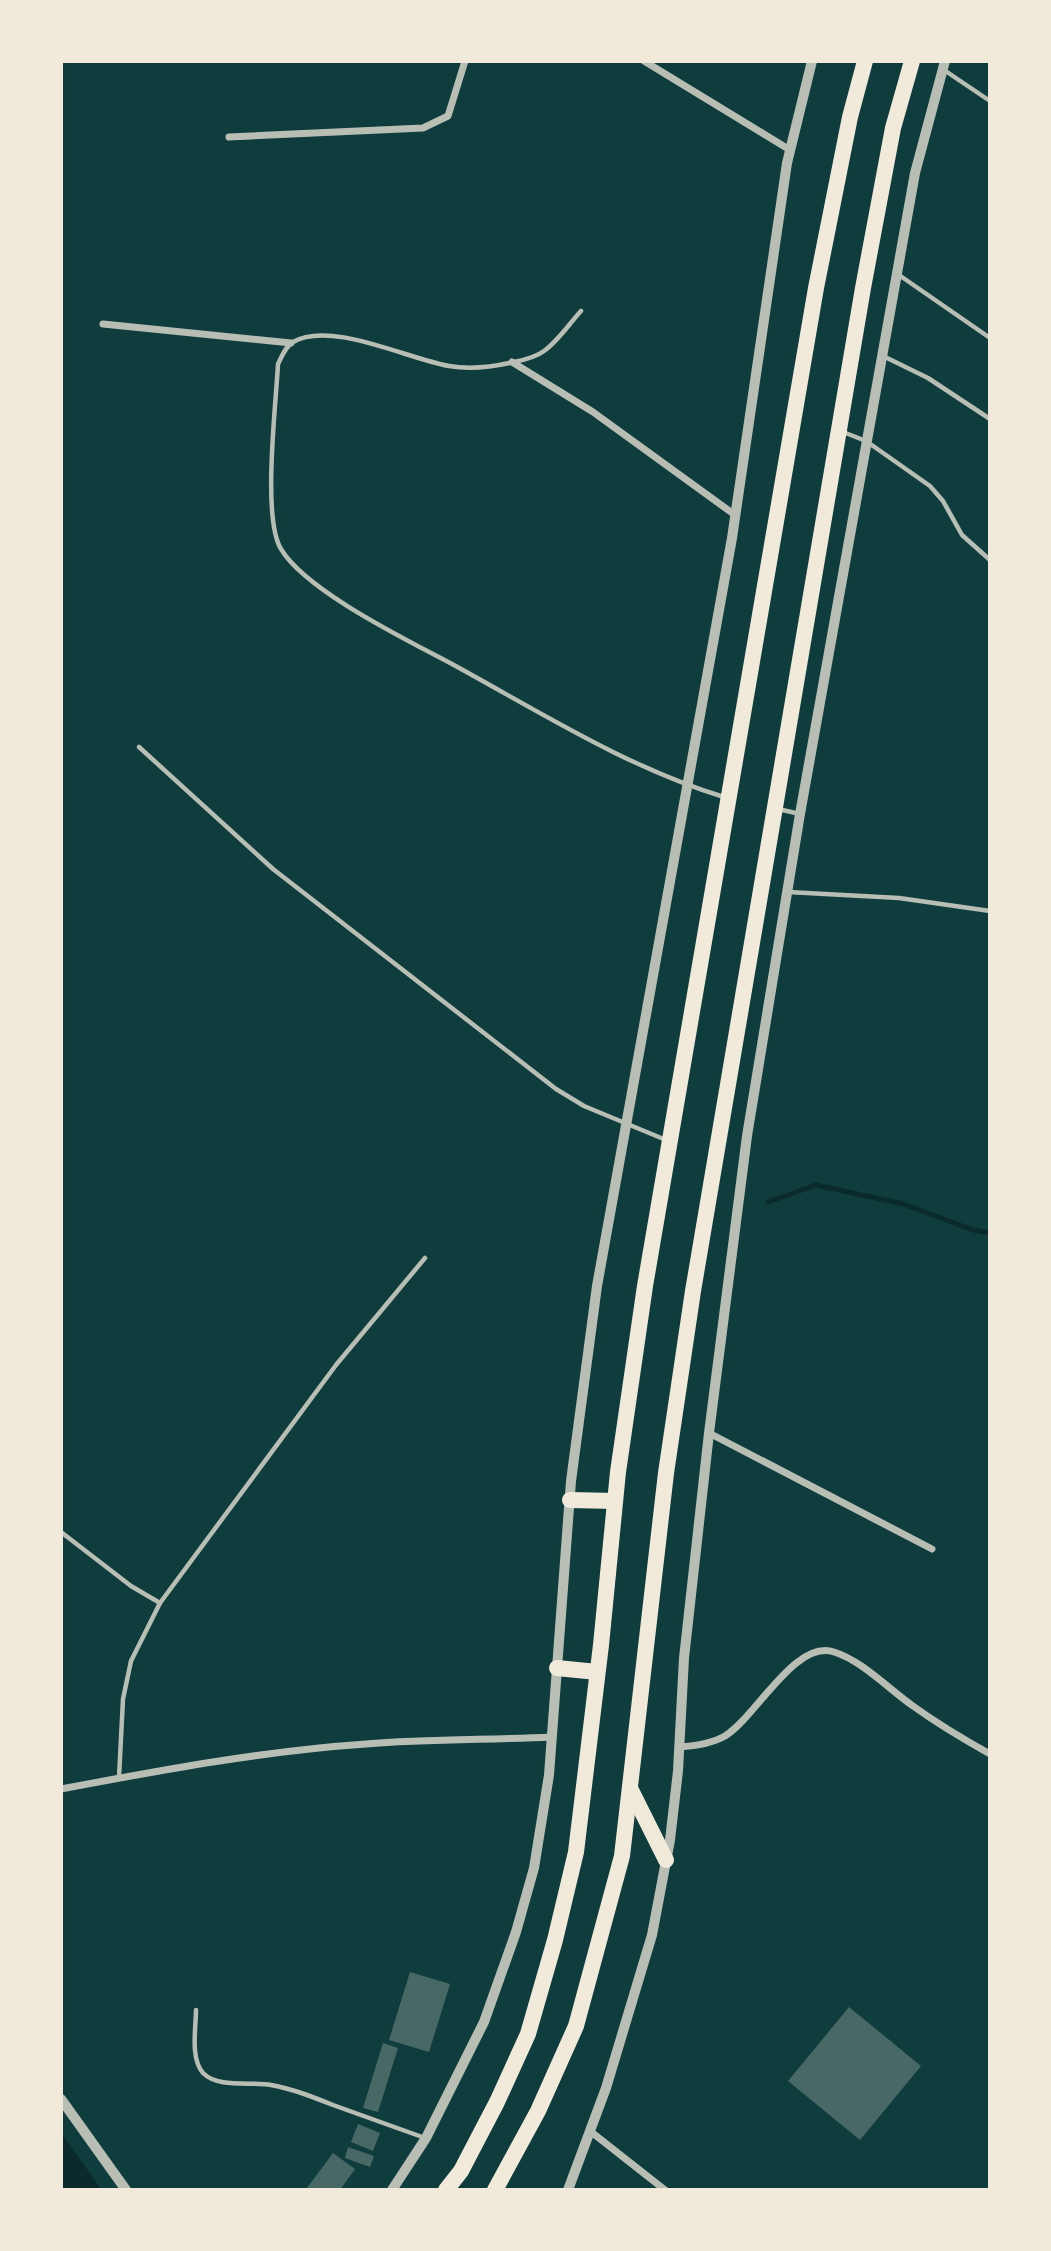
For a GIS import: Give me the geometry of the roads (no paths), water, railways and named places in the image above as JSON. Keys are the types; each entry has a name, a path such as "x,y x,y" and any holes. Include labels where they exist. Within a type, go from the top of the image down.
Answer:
{"highway":[{"path":"446,2190 461,2171 528,2034 555,1940 576,1852 615,1500 643,1299 816,288 850,117 865,61"},
{"path":"495,2190 538,2111 576,2026 622,1856 666,1473 698,1265 839,430 893,128 912,61"},
{"path":"570,1500 615,1500"},
{"path":"557,1668 597,1672"},
{"path":"630,1788 666,1860"}],"street":[{"path":"229,137 423,128 448,116 465,61"},
{"path":"643,61 790,150"},
{"path":"392,2190 426,2138 484,2022 516,1933 534,1868 550,1775 570,1500 597,1286 735,515 790,150 812,61"},
{"path":"568,2190 606,2088 652,1935 666,1860 679,1747 684,1658 709,1433 747,1136 800,814 915,173 944,65"},
{"path":"103,324 291,343"},
{"path":"512,362 593,412 735,515"},
{"path":"709,1433 932,1549"},
{"path":"679,1747 709,1742 725,1736 743,1721 800,1658 822,1650 834,1651 857,1664 955,1735 990,1754"},
{"path":"61,1789 192,1765 301,1750 369,1743 552,1737"},
{"path":"61,2099 126,2190"},
{"path":"590,2131 665,2190"}],"lane":[{"path":"944,65 990,101"},
{"path":"898,274 990,338"},
{"path":"581,312 544,351 529,358 476,368 447,366 340,336 320,335 291,343 285,349 278,365 272,520 280,548 303,576 380,624 587,738 687,786 727,798"},
{"path":"882,356 928,378 990,419"},
{"path":"839,430 866,441 930,486 943,501 962,535 990,559"},
{"path":"139,747 273,869 545,1081 584,1106 670,1142"},
{"path":"774,808 800,814"},
{"path":"787,892 900,898 990,911"},
{"path":"119,1778 123,1699 131,1661 160,1603 336,1365 425,1258"},
{"path":"61,1532 122,1579 160,1603"},
{"path":"195,2010 198,2065 213,2080 294,2090 426,2138"}],"water":[{"path":"61,2133 102,2190 61,2190"}],"waterway":[{"path":"768,1202 816,1185 903,1204 973,1230 990,1233"}]}
